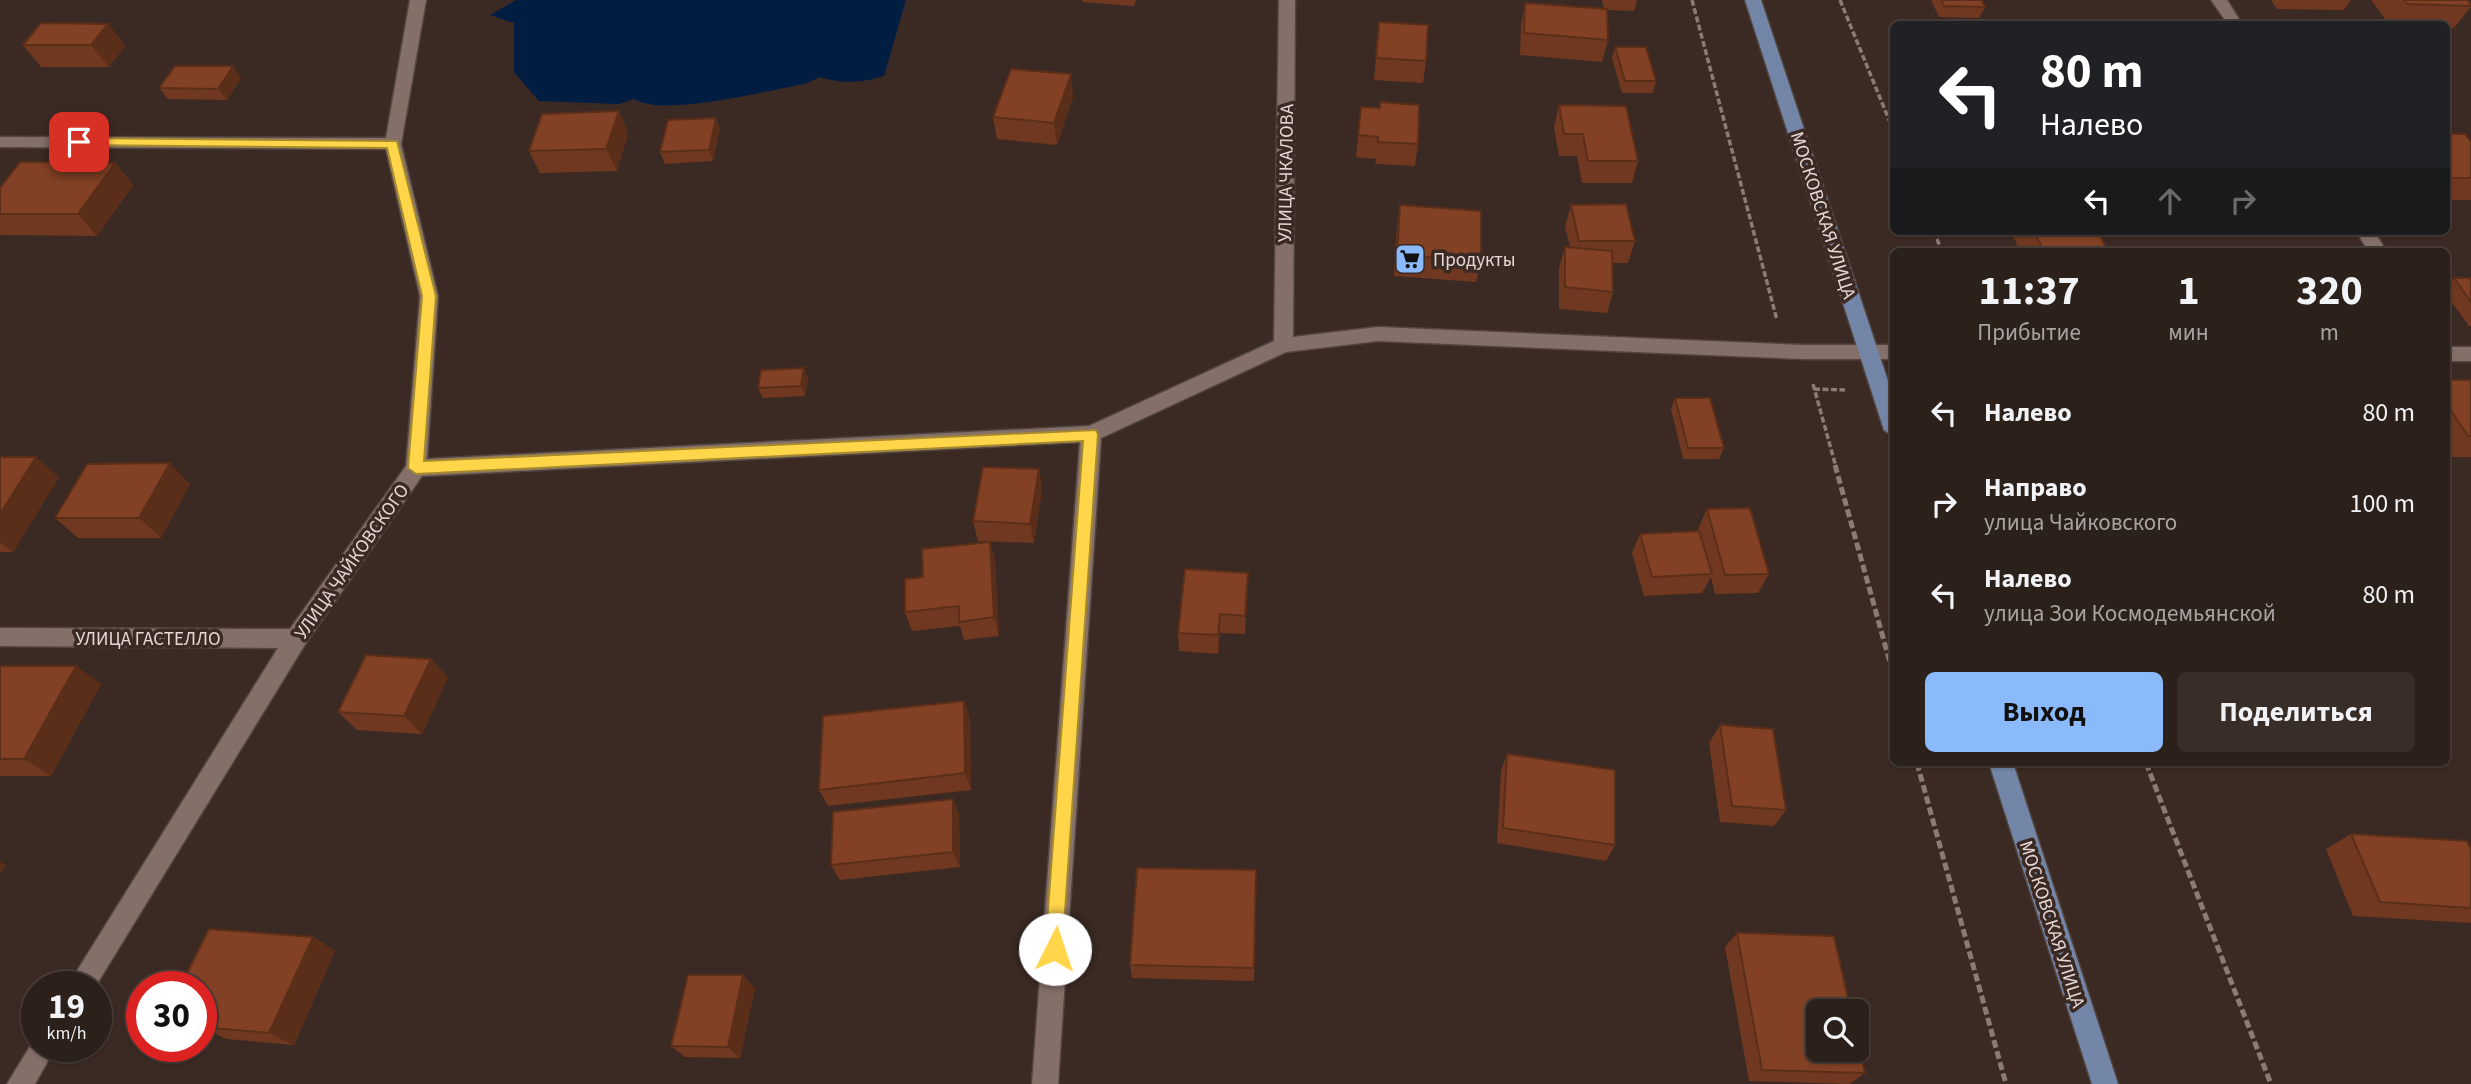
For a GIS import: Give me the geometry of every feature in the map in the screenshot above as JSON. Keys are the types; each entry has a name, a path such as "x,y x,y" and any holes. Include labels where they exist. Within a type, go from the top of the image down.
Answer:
{"main road":[{"name":"МОСКОВСКАЯ УЛИЦА","path":"1754,0 1890,418"},
{"name":"МОСКОВСКАЯ УЛИЦА","path":"2002,766 2105,1084"}],"street":[{"name":"УЛИЦА ЧАЙКОВСКОГО","path":"90,971 296,639 416,468 429,296 393,144 418,0"},
{"name":"УЛИЦА ЧКАЛОВА","path":"1283,345 1287,0"},
{"path":"2219,0 2233,21"},
{"path":"0,142 393,144"},
{"path":"416,468 1091,434 1283,345 1378,334 1804,352 1890,352"},
{"path":"2450,354 2471,354"},
{"path":"1045,1084 1091,434"},
{"name":"УЛИЦА ГАСТЕЛЛО","path":"0,637 296,639"},
{"path":"20,1084 33,1062"}],"path":[{"path":"1840,0 1890,122"},
{"path":"1918,766 2006,1084"},
{"path":"2147,766 2271,1084"}],"water":[{"path":"516,0 906,0 884,76 852,82 820,77 805,84 717,101 668,106 634,99 619,104 539,101 514,72 514,23 490,15"}],"building":[{"path":"1941,0 1982,0 1985,7 1944,6"},
{"path":"2404,0 2468,0 2471,6 2407,4"},
{"path":"1525,3 1607,9 1608,40 1524,33"},
{"path":"1379,22 1428,25 1426,61 1376,58"},
{"path":"41,23 108,24 91,45 23,45"},
{"path":"1615,47 1646,47 1656,81 1625,81"},
{"path":"175,66 233,66 218,89 159,88"},
{"path":"1011,69 1071,74 1054,123 993,117"},
{"path":"1380,102 1419,105 1418,144 1378,142 1378,137 1358,135 1361,107 1380,108"},
{"path":"1559,105 1626,106 1638,161 1588,161 1583,134 1564,134"},
{"path":"619,111 606,149 529,151 542,114"},
{"path":"716,118 709,150 660,152 668,120"},
{"path":"2450,134 2465,134 2471,142 2471,178 2450,178"},
{"path":"20,162 115,163 78,214 0,214 0,188"},
{"path":"1626,204 1635,241 1579,241 1571,205"},
{"path":"1400,205 1481,211 1481,261 1397,255"},
{"path":"2036,235 2100,235 2106,248 2042,248"},
{"path":"1565,247 1612,251 1613,292 1565,287"},
{"path":"2454,278 2471,278 2471,302"},
{"path":"804,368 801,386 758,388 761,370"},
{"path":"2450,380 2471,380 2471,436 2468,436 2450,409"},
{"path":"1675,398 1710,398 1724,448 1688,448"},
{"path":"0,457 36,457 0,514"},
{"path":"170,463 139,518 55,518 87,464"},
{"path":"983,467 1039,469 1030,524 973,521"},
{"path":"1750,508 1769,574 1725,575 1707,509"},
{"path":"1699,531 1712,574 1652,577 1640,534"},
{"path":"990,542 994,617 959,622 959,606 905,612 905,579 923,577 922,549"},
{"path":"1185,569 1248,573 1245,616 1220,614 1218,635 1178,633"},
{"path":"366,655 431,659 404,716 338,712"},
{"path":"0,666 76,666 24,759 0,759"},
{"path":"964,701 965,773 819,790 823,716"},
{"path":"1720,725 1773,729 1786,810 1732,806"},
{"path":"1507,754 1615,770 1615,845 1503,828"},
{"path":"953,799 953,852 831,865 833,812"},
{"path":"2351,834 2467,841 2471,849 2471,908 2380,902"},
{"path":"1137,868 1256,870 1254,968 1130,965"},
{"path":"209,929 313,937 269,1033 217,1028 217,971 188,971"},
{"path":"1737,933 1834,936 1848,999 1806,999 1806,1062 1863,1062 1865,1073 1762,1070"},
{"path":"688,975 743,975 728,1047 671,1046"}],"place":[{"name":"Продукты","path":"1410,259"}],"route":[{"path":"79,142 393,144 429,296 416,468 1091,434 1055,949"}]}
